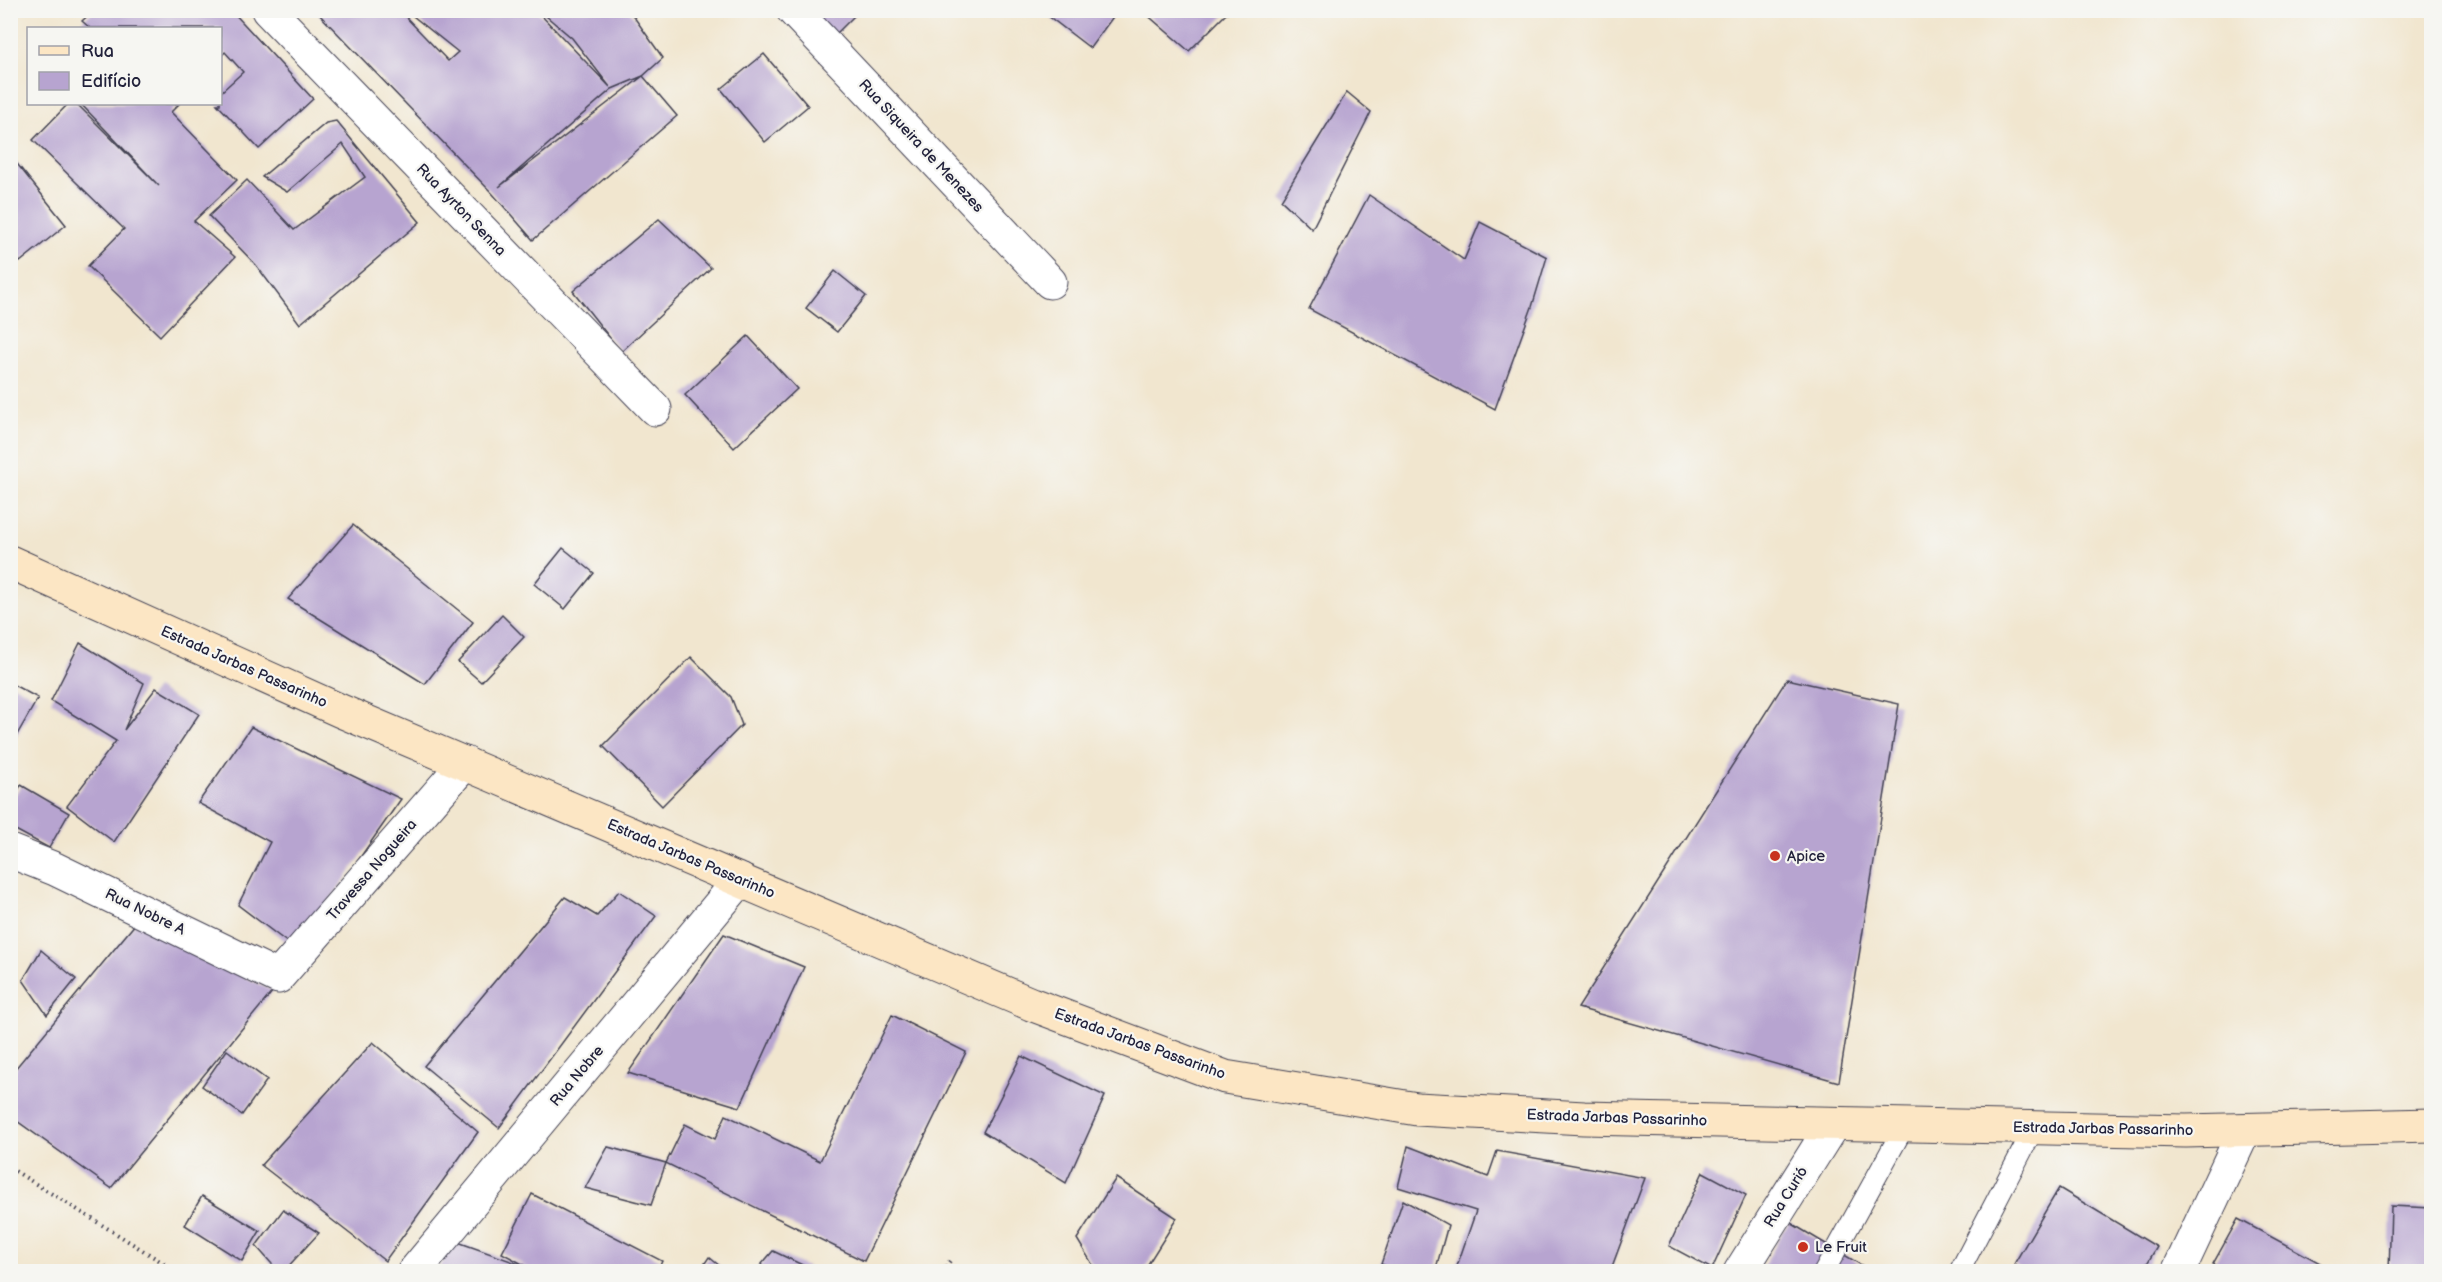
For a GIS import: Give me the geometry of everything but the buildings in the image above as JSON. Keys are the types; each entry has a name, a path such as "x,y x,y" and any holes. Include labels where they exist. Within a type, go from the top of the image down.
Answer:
{"street":[{"name":"Rua Ayrton Senna","path":"268,10 655,409"},
{"name":"Rua Siqueira de Menezes","path":"793,10 1050,282"},
{"name":"Estrada Jarbas Passarinho","path":"10,562 340,711 1031,1004 1225,1077 1417,1109 1584,1118 2244,1131 2432,1125"},
{"name":"Travessa Nogueira","path":"278,977 465,763"},
{"name":"Rua Nobre A","path":"10,851 55,869 278,977"},
{"name":"Rua Nobre","path":"414,1272 740,880"},
{"name":"Rua Curió","path":"1740,1272 1833,1124"},
{"path":"2178,1272 2244,1131"}],"lane":[{"path":"1824,1272 1905,1125"},
{"path":"1959,1272 2034,1128"}],"path":[{"path":"10,1168 178,1272"},
{"path":"942,1272 952,1258"}],"place":[{"name":"Apice","path":"1775,856"},
{"name":"Le Fruit","path":"1803,1247"}]}
